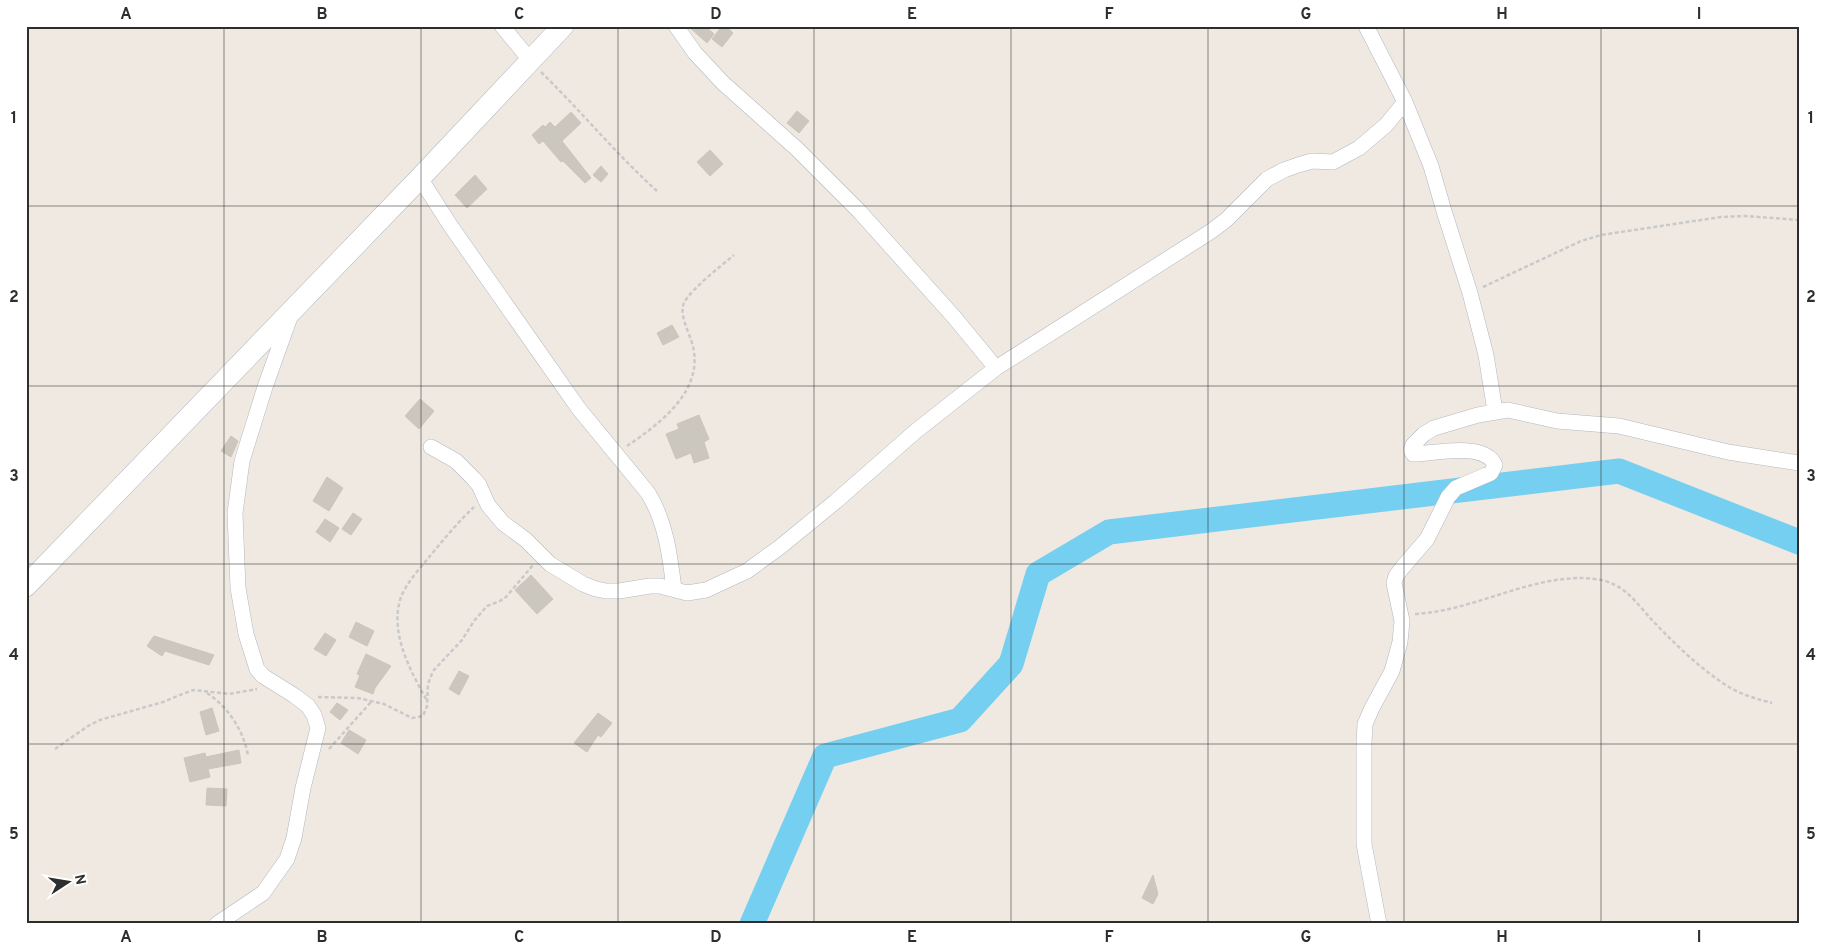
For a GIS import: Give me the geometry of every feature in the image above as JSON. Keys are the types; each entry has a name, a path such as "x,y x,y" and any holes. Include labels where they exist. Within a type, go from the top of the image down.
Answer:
{"main road":[{"path":"26,586 420,178 563,26"}],"street":[{"path":"502,26 530,60"},
{"path":"676,26 695,53 722,83 797,148 860,211 996,368"},
{"path":"1366,26 1405,102 1431,166 1470,293 1486,355 1495,411"},
{"path":"431,447 456,461 479,485 494,514 560,571 596,589 619,591 660,586 687,593 706,590 747,571 805,527 916,431 996,368 1210,232 1226,220 1267,179 1284,170 1312,161 1333,162 1359,148 1391,119 1405,102"},
{"path":"420,178 450,225 579,409 648,493 659,514 670,559 674,589"},
{"path":"217,924 263,893 287,859 294,838 318,728 314,715 308,706 299,698 271,682 258,669 250,648 241,613 235,548 235,513 242,461 278,348 294,309"},
{"path":"1379,924 1364,844 1364,742 1366,724 1372,708 1392,671 1402,630 1401,614 1394,583 1396,576 1427,540 1452,493 1494,470 1493,461 1486,455 1477,452 1448,450 1415,454 1412,453 1411,447 1424,434 1434,428 1495,411 1508,410 1557,421 1619,426 1728,452 1799,463"}],"path":[{"path":"530,60 626,162 657,192"},
{"path":"1470,293 1581,241 1601,235 1721,217 1745,216 1799,220"},
{"path":"615,454 668,416 685,394 694,368 695,356 683,315 684,304 690,295 734,255"},
{"path":"427,701 408,664 400,639 398,609 410,581 438,545 465,516 485,499"},
{"path":"299,698 332,696 358,698 392,707 412,718 423,716 426,712 429,679 439,663 462,640 487,606 506,597 541,556"},
{"path":"1401,614 1433,612 1457,607 1541,583 1578,578 1603,580 1614,584 1625,592 1676,644 1718,680 1731,689 1772,703"},
{"path":"55,749 100,720 163,702 194,690 229,694 257,688"},
{"path":"204,691 223,706 232,718 243,738 248,755"},
{"path":"309,764 330,748 371,702"}],"building":[{"path":"688,26 705,26 714,34 707,43"},
{"path":"722,26 726,26 733,33 722,47 712,39"},
{"path":"797,111 809,121 799,133 787,123"},
{"path":"571,112 581,123 562,141 591,178 585,183 563,161 561,162 543,141 539,144 532,135 543,125 545,127 550,122 555,127"},
{"path":"710,150 723,164 710,176 697,162"},
{"path":"601,166 608,174 601,182 593,175"},
{"path":"475,175 487,189 467,208 455,195"},
{"path":"672,325 679,337 663,345 657,333"},
{"path":"420,399 434,411 419,429 405,416"},
{"path":"699,415 709,439 704,442 709,458 694,463 691,453 676,459 666,434 679,429 677,424"},
{"path":"231,436 238,441 231,457 221,451"},
{"path":"327,477 343,488 329,511 313,501"},
{"path":"353,513 362,519 351,535 342,529"},
{"path":"325,519 339,528 330,542 316,532"},
{"path":"531,575 553,599 537,614 515,590"},
{"path":"356,622 374,631 367,646 349,637"},
{"path":"325,633 336,640 326,656 314,649"},
{"path":"154,636 214,655 209,665 165,651 162,656 147,646"},
{"path":"366,654 391,666 375,688 373,694 355,687 360,675 357,674"},
{"path":"459,671 469,676 459,695 449,689"},
{"path":"337,703 348,710 340,720 330,712"},
{"path":"212,708 219,731 206,735 200,712"},
{"path":"598,713 612,723 601,737 598,735 587,752 574,743"},
{"path":"349,730 366,740 358,754 341,743"},
{"path":"239,750 241,763 208,769 210,777 190,782 184,758 205,753 206,757"},
{"path":"207,788 227,789 226,806 206,805"},
{"path":"1153,875 1158,894 1153,904 1142,898"}],"waterway":[{"path":"752,924 825,756 960,720 1011,664 1038,574 1109,532 1619,471 1799,542"}]}
